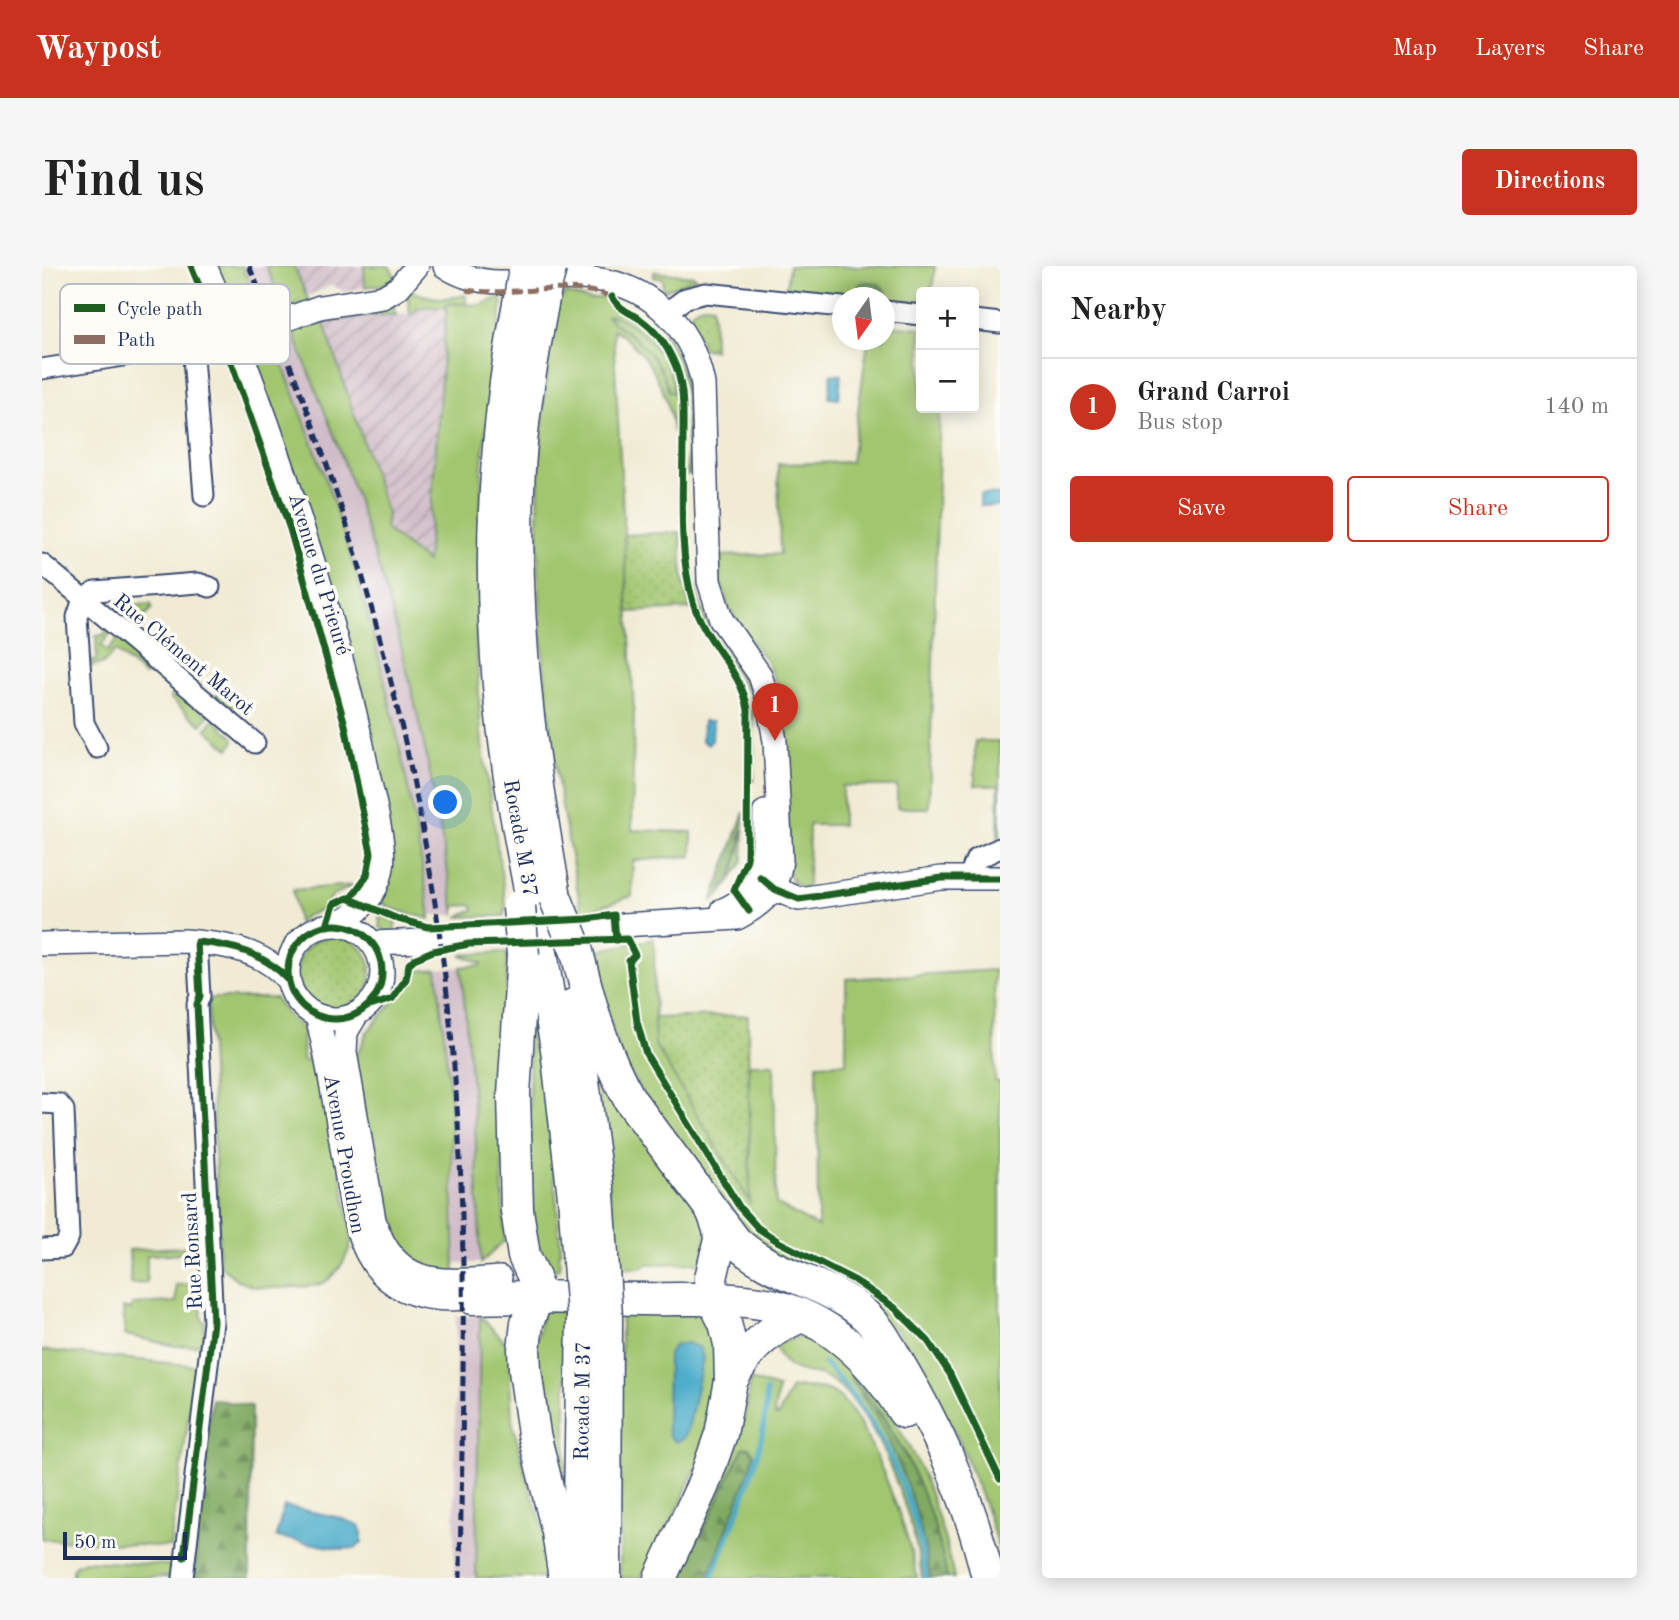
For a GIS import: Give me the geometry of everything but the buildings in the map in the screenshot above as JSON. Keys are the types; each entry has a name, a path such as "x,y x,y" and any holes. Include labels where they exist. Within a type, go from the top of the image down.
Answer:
{"highway":[{"name":"Rocade M 37","path":"536,278 502,404 494,544 498,683 504,737 536,903 551,953 558,1063 586,1195 595,1315 605,1578"},
{"name":"Rocade M 37","path":"536,278 532,354 518,488 518,582 536,903"},
{"path":"536,903 551,953 601,1041 630,1100 734,1241 770,1268 820,1286 870,1319 882,1334 921,1401 954,1468 972,1517 988,1578"},
{"path":"551,953 514,1083 517,1210 524,1256 536,1287 524,1349 530,1412 558,1532 565,1578"},
{"path":"517,1210 512,1247 500,1278 536,1287"},
{"path":"660,1578 703,1485 721,1434 731,1381 730,1344 712,1289 720,1240 714,1215"},
{"path":"472,1297 536,1287 712,1289 757,1280 813,1296 839,1309 859,1324 899,1363"},
{"path":"712,1289 801,1316 854,1348 892,1393 918,1439 955,1526 968,1578"},
{"path":"472,1297 512,1323 524,1349"},
{"name":"Rocade M 37","path":"579,1578 595,1315"},
{"path":"731,1381 739,1365 765,1335 801,1316"}],"street":[{"name":"Avenue du Prieuré","path":"205,266 210,284"},
{"path":"290,317 320,307 383,297 395,291 417,266"},
{"path":"370,941 426,941 459,935 737,918 760,903 767,883 779,876 781,860 775,741 768,700 760,675 726,628 711,590 707,564 703,384 689,342 667,312 628,289 603,281 580,278 492,282 467,277 445,266"},
{"path":"667,312 686,298 706,292 832,306"},
{"path":"895,312 916,314"},
{"path":"979,321 1000,323"},
{"path":"42,369 73,364"},
{"path":"194,364 204,496"},
{"name":"Avenue du Prieuré","path":"236,364 279,454 340,653 362,743 382,860 378,880 366,905 370,941"},
{"name":"Rue Clément Marot","path":"42,564 255,743"},
{"name":"Rue Clément Marot","path":"97,748 84,723 77,617 83,599 95,591 198,583 210,587"},
{"path":"767,883 799,899 942,878 996,878 991,864 997,850"},
{"path":"969,876 976,859 997,850"},
{"path":"250,952 298,942 314,930 346,920 366,905"},
{"path":"332,925 350,927 370,941 381,960 380,985"},
{"path":"298,942 289,960 288,980 292,993 300,1005 317,1016 341,1019 357,1014 371,1002 392,967 426,941"},
{"path":"42,944 197,942 250,952 275,967 288,980"},
{"name":"Rue Ronsard","path":"183,1578 212,1332 197,1004 200,996 197,942"},
{"name":"Avenue Proudhon","path":"357,1014 346,1032 345,1052 374,1220 383,1242 389,1253 404,1268 432,1280 500,1278"},
{"name":"Avenue Proudhon","path":"317,1016 327,1054 355,1223 362,1247 382,1274 402,1288 436,1299 472,1297"},
{"path":"42,1103 55,1103 64,1110 69,1237 63,1248 42,1249"}],"shaded area":[{"path":"242,266 266,266 274,284 249,284"},
{"path":"294,266 364,266 365,287 344,292 333,285 307,296"},
{"path":"421,307 447,307 428,562 385,529 323,323 372,315 410,314"},
{"path":"290,323 337,444 385,589 411,683 430,769 455,915 429,915 427,891 384,677 334,504 281,364 290,364"},
{"path":"461,967 475,1123 481,1263 455,1263 454,1171 437,969"},
{"path":"456,1316 480,1316 476,1578 454,1578"}],"green space":[{"path":"213,266 242,266 250,284 221,284"},
{"path":"266,266 294,266 309,302 290,305 290,284 274,284"},
{"path":"364,266 389,266 396,277 386,284 365,287"},
{"path":"789,266 935,266 933,287 916,287 916,302 895,300 895,287 869,287 860,284 859,287 832,287 832,293 786,288"},
{"path":"654,272 697,278 663,290 663,278 654,278"},
{"path":"874,283 882,287 859,287 860,284"},
{"path":"412,291 439,298 466,295 466,304 448,303 447,307 421,307 410,314 407,294"},
{"path":"564,293 590,300 606,297 616,309 649,330 666,352 675,377 680,432 673,432 667,402 655,373 637,349 613,329 634,710 632,830 692,832 692,856 633,861 632,896 582,913 553,748 544,671 538,564 544,404 558,299 562,299","holes":["608,318 627,323 667,366 669,392 660,368 646,349"]},
{"path":"500,297 502,303 482,462 476,642 481,735 506,906 504,916 458,917 474,910 473,905 455,906 455,915 425,751 396,629 350,479 291,325 308,321 323,323 329,317 393,305 396,315 372,315 324,323 387,514 385,529 427,562 447,303 481,305"},
{"path":"704,305 713,306 714,350 704,349 691,324 692,312"},
{"path":"613,315 624,320 654,346 668,369 673,393 669,392 663,374 648,352 607,316"},
{"path":"895,326 916,328 916,413 940,413 929,808 897,808 897,786 842,786 842,825 809,825 808,886 802,888 793,881 789,871 782,710 778,687 766,660 739,625 728,605 720,580 718,556 780,554 778,464 851,462 867,350 895,350"},
{"path":"665,332 675,348 686,383 690,419 690,475 687,475 684,385 672,352 662,335"},
{"path":"282,364 334,504 376,645 401,752 430,919 396,910 380,902 387,882 255,366"},
{"path":"680,532 683,577 690,609 628,612 624,535"},
{"path":"688,556 691,556 698,597 708,625 749,689 746,690 704,623 693,591"},
{"path":"118,593 122,593 123,606 151,604 152,608 134,629 119,617"},
{"path":"109,628 112,631 101,646 108,651 119,637 153,667 145,676 115,651 103,664 89,666 89,661 97,660 96,636 103,635"},
{"path":"178,688 209,715 201,725 170,698"},
{"path":"222,688 238,702 230,712 214,698"},
{"path":"751,704 754,704 754,781 751,781"},
{"path":"214,719 233,737 234,741 229,749 206,729"},
{"path":"975,741 1000,741 998,839 999,785 975,785"},
{"path":"744,812 737,861 727,886 712,901"},
{"path":"744,829 743,861 725,889"},
{"path":"355,885 333,895 322,910 305,916 298,924 293,890"},
{"path":"379,913 396,921 393,936 380,927"},
{"path":"334,936 348,939 360,947 368,959 371,973 368,987 360,999 348,1007 334,1010 320,1007 308,999 300,987 297,973 300,959 308,947 320,939"},
{"path":"654,939 655,1045 750,1200 749,1064 774,1064 776,1204 818,1227 817,1064 846,1063 846,979 994,970 995,1081 1000,1082 1000,1554 988,1514 960,1442 896,1330 758,1250 681,1151 620,1058 592,952"},
{"path":"507,954 502,1176 505,1240 481,1263 475,1123 461,967 482,963 461,955"},
{"path":"413,964 417,971 437,969 450,1093 455,1274 409,1261 387,1233 354,1054 358,1053 367,1032 407,986"},
{"path":"529,980 546,1088 561,1251 560,1269 541,1271 530,1202"},
{"path":"212,998 275,998 303,1030 302,1061 321,1059 352,1237 343,1262 322,1284 286,1288 256,1287 237,1280 220,1264 208,1004"},
{"path":"748,1015 750,1202 655,1045 654,1018"},
{"path":"595,1058 708,1225 702,1263 648,1264 641,1268 620,1268 616,1258"},
{"path":"199,1246 200,1266 195,1266 194,1253 147,1255 147,1283 131,1284 129,1250"},
{"path":"200,1284 202,1320 205,1322 203,1345 175,1346 125,1335 123,1308 131,1310 132,1304 176,1302 176,1285"},
{"path":"711,1308 721,1347 700,1457 680,1504 641,1578 620,1578 621,1311"},
{"path":"543,1309 562,1312 566,1334 566,1537 533,1361"},
{"path":"480,1316 512,1349 512,1420 546,1537 551,1578 476,1578"},
{"path":"798,1337 819,1340 835,1350 889,1413 911,1451 929,1492 954,1578 947,1578 906,1456 883,1416 851,1377 877,1418 904,1476 918,1516 930,1578 922,1578 904,1503 868,1423 838,1385 829,1379 794,1370 780,1357 775,1345"},
{"path":"42,1350 196,1366 170,1547 42,1539"},
{"path":"850,1374 883,1418 912,1470 934,1524 947,1578 930,1578 923,1537 904,1477 878,1420"},
{"path":"750,1380 778,1388 774,1415 778,1416 791,1388 824,1389 834,1393 847,1405 860,1424 886,1478 917,1578 708,1578 751,1466 743,1448 704,1529 685,1559 735,1449 747,1404"},
{"path":"212,1399 251,1406 250,1578 196,1578 200,1488"},
{"path":"749,1447 754,1454 751,1466 708,1578 680,1578 685,1559 704,1529 743,1448"},
{"path":"85,1561 169,1565 176,1570 178,1577 72,1578 74,1566"}],"water":[{"path":"831,374 841,375 839,399 829,398"},
{"path":"980,494 1000,495 1000,506 980,506"},
{"path":"703,721 713,721 712,741 707,744 702,741"},
{"path":"687,1343 700,1348 703,1358 688,1430 684,1438 676,1442 669,1435 667,1428 668,1355 674,1346"},
{"path":"284,1506 337,1517 359,1525 362,1542 356,1548 341,1549 276,1537"}],"waterway":[{"path":"824,1363 862,1409 893,1462 914,1519 926,1578"},
{"path":"712,1578 755,1462 765,1414 766,1391"}],"railway":[{"path":"249,266 256,284"},
{"path":"290,364 360,567 388,671 412,775 446,986 456,1093 462,1214 460,1578"}],"marked path":[{"path":"466,290 502,292 560,289 596,292 612,297"}],"cycle path":[{"path":"191,266 198,284"},
{"path":"612,297 660,338 680,379 683,408 683,542 688,583 699,617 739,682 748,710 747,859 734,890 749,911"},
{"path":"231,364 290,529 345,725 371,853 367,875 351,898"},
{"path":"760,877 774,889 799,899 942,878 1000,878"},
{"path":"327,926 334,904 348,898 398,919 428,927 587,919 614,915 616,940"},
{"path":"335,925 353,928 368,939 379,954 382,972 379,990 368,1005 353,1016 335,1019 317,1016 302,1005 291,990 288,972 291,954 302,939 317,928 335,925"},
{"path":"367,1007 392,999 406,979 409,964 433,951 469,944 627,939 635,955 629,961 637,1022 646,1054 740,1208 758,1228 779,1242 854,1280 895,1308 928,1341 950,1374 1000,1479"},
{"path":"184,1557 213,1322 197,1004 200,996 197,942 223,945 247,952 269,963 288,980"}],"place":[{"name":"Grand Carroi","path":"775,741"}]}
